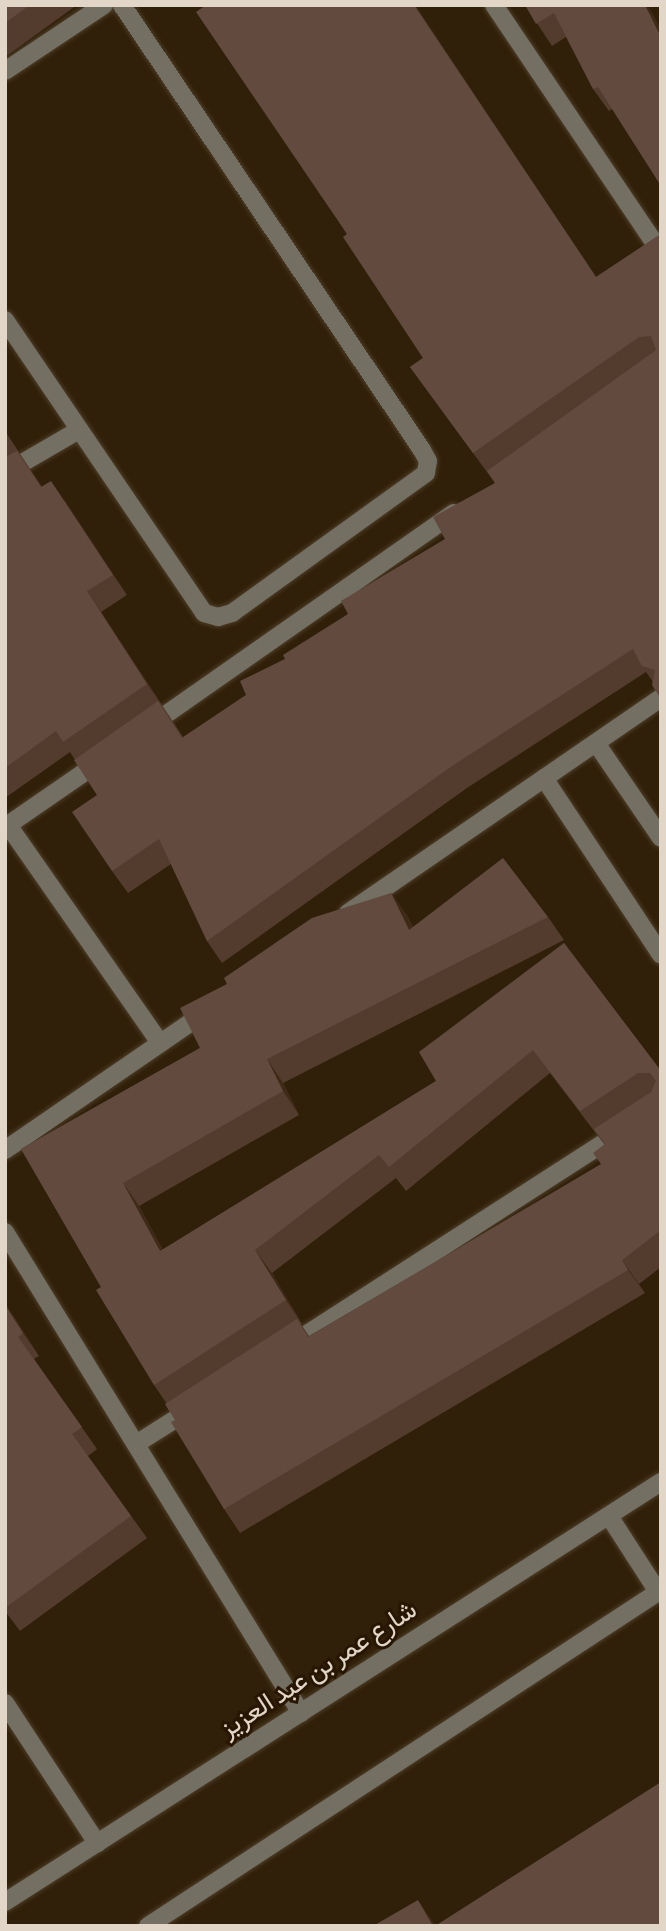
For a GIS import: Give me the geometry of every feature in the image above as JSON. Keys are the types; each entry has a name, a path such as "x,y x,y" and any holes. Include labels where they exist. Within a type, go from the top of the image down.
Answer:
{"street":[{"path":"5,71 104,5"},
{"path":"5,320 204,613 218,617 232,613 418,482 426,473 428,461 122,5"},
{"path":"494,5 661,253"},
{"path":"5,472 79,430"},
{"path":"160,1043 7,826 466,504"},
{"path":"330,926 661,698"},
{"path":"596,743 661,838"},
{"path":"544,778 661,955"},
{"path":"5,1150 228,996"},
{"path":"276,1354 661,1107"},
{"path":"5,1232 301,1713"},
{"path":"136,1444 206,1399"},
{"name":"شارع عمر بن عبد العزيز","path":"5,1902 661,1482"},
{"path":"148,1926 659,1591 609,1516"},
{"path":"5,1703 96,1843"}],"building":[{"path":"5,5 30,5 5,23"},
{"path":"206,5 414,5 596,277 661,234 661,699 652,685 655,670 642,666 633,649 452,766 207,941 159,839 112,871 72,812 97,795 74,760 158,701 182,738 246,695 240,681 285,659 283,655 348,614 341,601 445,539 433,517 495,483 487,471 656,350 651,336 639,337 473,453 410,367 423,358 343,237 347,234 196,12"},
{"path":"525,5 645,5 661,37 661,186 598,87 593,89 554,13 536,24"},
{"path":"17,451 41,487 51,481 113,575 87,591 147,684 63,742 56,731 5,768 5,457"},
{"path":"503,858 548,917 267,1059 283,1091 123,1183 160,1251 436,1081 419,1052 564,943 661,1071 661,1230 622,1260 628,1270 224,1509 171,1422 175,1420 165,1404 297,1319 308,1337 601,1164 593,1153 605,1144 594,1129 651,1092 656,1081 650,1073 638,1073 580,1111 533,1050 389,1167 379,1155 255,1250 286,1300 154,1385 96,1290 101,1287 21,1149 200,1048 180,1008 227,984 224,978 312,918 391,893 409,930"},
{"path":"5,1305 23,1333 18,1337 82,1427 72,1434 131,1516 5,1608"},
{"path":"661,1782 661,1926 435,1926"},
{"path":"418,1900 433,1926 373,1926"}]}
